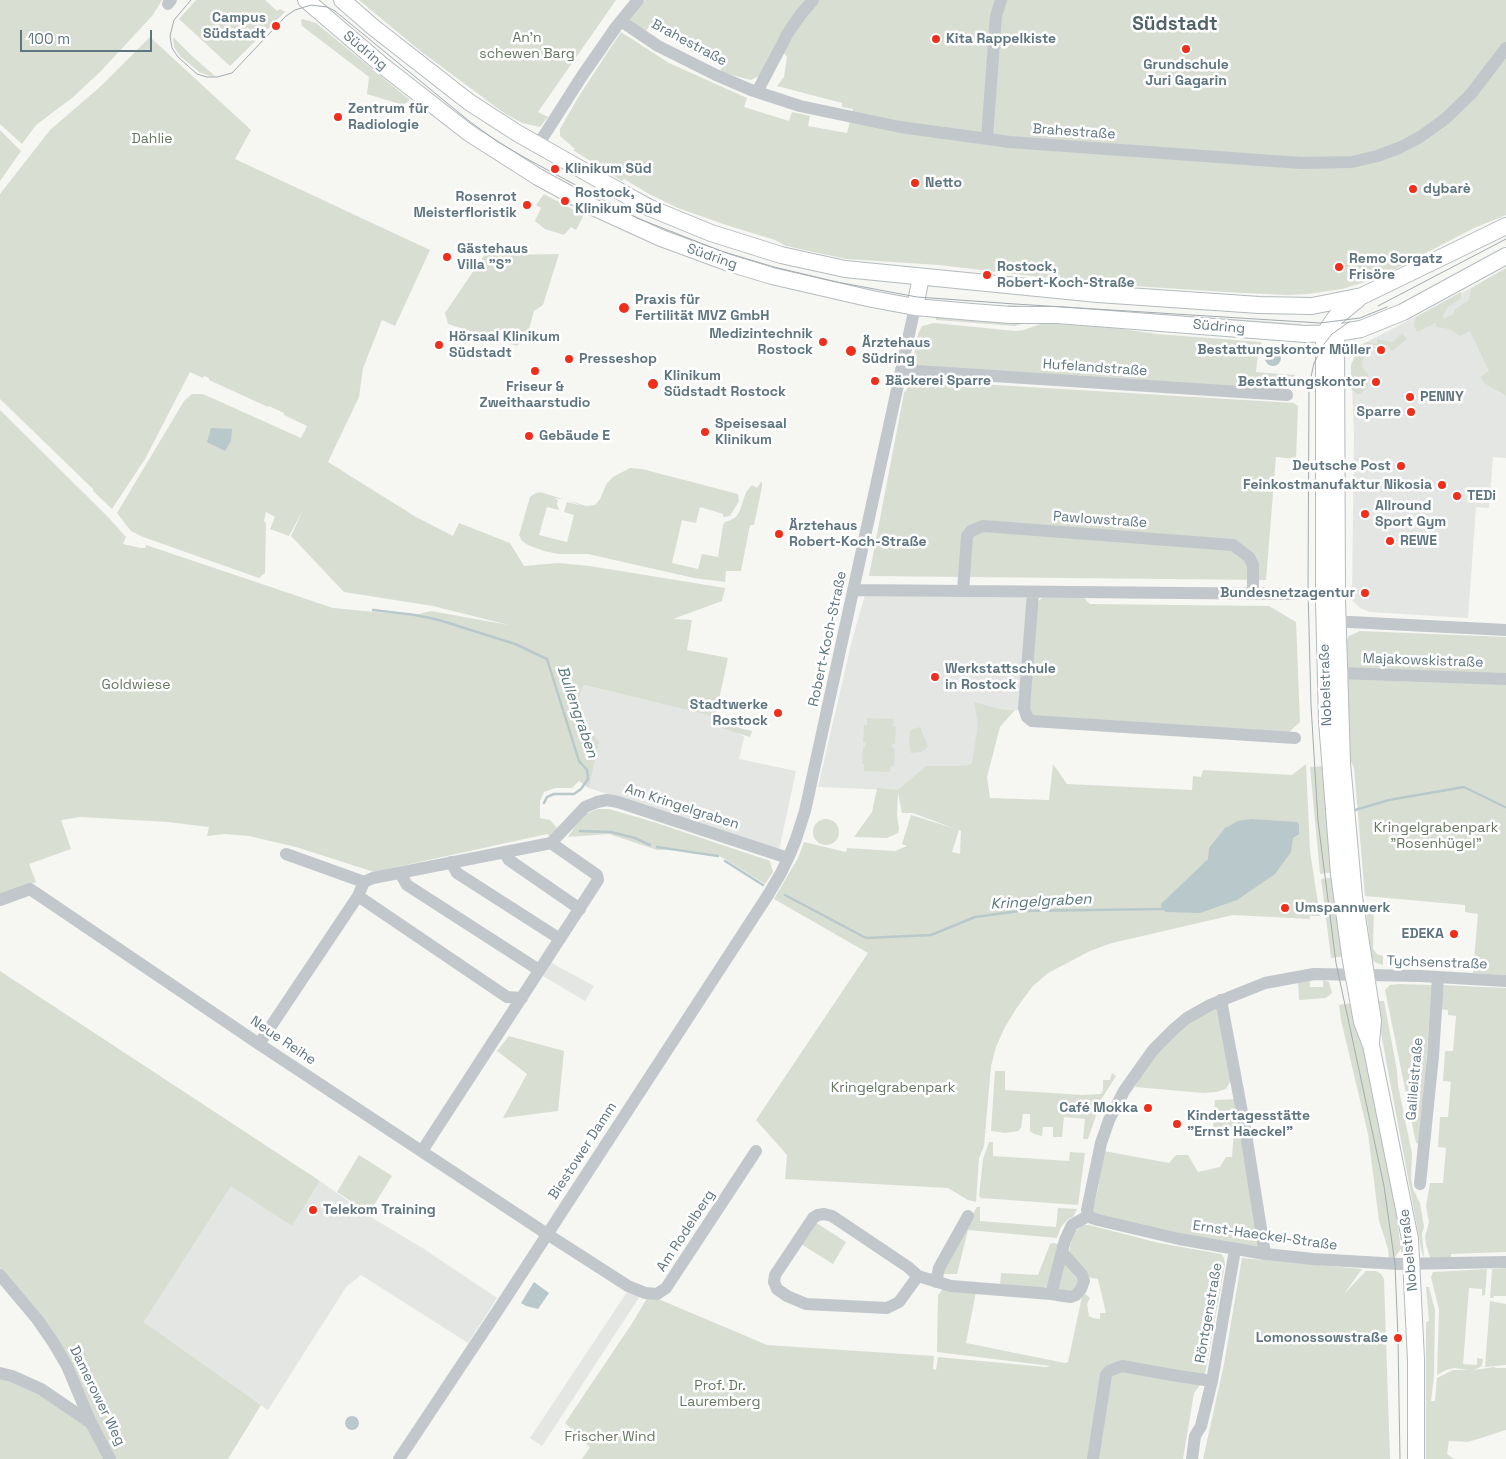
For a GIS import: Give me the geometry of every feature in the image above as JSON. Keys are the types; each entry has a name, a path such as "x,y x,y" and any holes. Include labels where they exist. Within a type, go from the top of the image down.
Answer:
{"main road":[{"name":"Südring","path":"306,0 468,134 523,169 593,208 661,238 729,263 826,289 915,307 1012,315 1057,315 1330,330 1361,329 1403,312 1506,256"},
{"name":"Südring","path":"342,0 469,102 538,145 650,208 711,233 781,255 818,264 845,269 1107,295 1259,305 1312,306 1362,296 1506,226"},
{"path":"523,169 538,145"},
{"path":"915,307 921,277"},
{"path":"1330,330 1344,310 1362,296"},
{"path":"1312,306 1322,311 1330,330"},
{"name":"Nobelstraße","path":"1330,330 1331,621 1325,682 1333,800 1339,874 1360,975 1373,1021 1371,1045 1408,1224 1413,1265 1416,1352 1416,1459"},
{"name":"Nobelstraße","path":"1331,621 1339,673 1342,771 1360,975"}],"street":[{"path":"538,145 582,76 638,0"},
{"path":"757,92 788,33 813,0"},
{"path":"987,138 996,16 1001,0"},
{"name":"Brahestraße","path":"621,21 674,55 757,92 800,106 900,127 1010,142 1323,164 1352,162 1377,156 1400,148 1428,132 1445,119 1471,94 1506,48"},
{"name":"Robert-Koch-Straße","path":"788,858 803,817 915,307"},
{"name":"Hufelandstraße","path":"901,370 1287,395"},
{"name":"Pawlowstraße","path":"963,591 967,536 971,530 983,526 1233,545 1250,557 1253,565 1253,594"},
{"path":"854,590 1294,594"},
{"path":"1033,592 1024,708 1027,717 1032,721 1294,738"},
{"path":"1331,621 1506,630"},
{"name":"Majakowskistraße","path":"1339,673 1506,679"},
{"name":"Am Kringelgraben","path":"551,842 585,807 608,800 788,858"},
{"path":"259,1044 358,896 364,882 373,878 551,842 597,875 598,880 422,1151"},
{"path":"504,852 509,860 580,909"},
{"path":"286,854 364,882"},
{"name":"Biestower Damm","path":"398,1459 768,895 788,858"},
{"path":"451,862 457,873 560,939"},
{"path":"400,873 408,885 539,970"},
{"name":"Neue Reihe","path":"0,900 30,889 259,1044 546,1234"},
{"path":"358,896 507,997 522,998"},
{"path":"1051,1294 1065,1240 1072,1225 1088,1216 1087,1210 1101,1143 1109,1120 1124,1090 1153,1050 1186,1018 1221,1000 1265,983 1314,974 1360,975"},
{"name":"Tychsenstraße","path":"1360,975 1506,981"},
{"name":"Galileistraße","path":"1420,1184 1438,977"},
{"path":"1221,1000 1242,1112 1265,1254"},
{"name":"Am Rodelberg","path":"546,1234 628,1286 645,1293 657,1294 666,1288 756,1151"},
{"path":"918,1276 899,1302 887,1308 806,1304 787,1296 777,1289 774,1282 775,1275 813,1218 824,1214 832,1216 908,1267 918,1276 936,1282 960,1286 1071,1297 1076,1295 1081,1289 1084,1281 1082,1275 1062,1252"},
{"path":"936,1282 939,1268 968,1216"},
{"name":"Ernst-Haeckel-Straße","path":"1088,1216 1179,1239 1235,1250 1322,1260 1413,1265"},
{"name":"Röntgenstraße","path":"1192,1459 1195,1436 1201,1426 1212,1381 1235,1250"},
{"path":"1413,1265 1506,1262"},
{"name":"Damerower Weg","path":"0,1276 37,1319 53,1342 67,1366 91,1424 110,1459"},
{"name":"Röntgenstraße","path":"1093,1459 1106,1375 1109,1371 1122,1366 1212,1381"},
{"path":"0,1373 12,1376 41,1389 91,1424"}],"shaded area":[{"path":"1471,288 1468,301 1489,371 1498,392 1506,396 1506,458 1493,457 1489,508 1476,507 1468,618 1370,612 1360,608 1352,600 1354,433 1351,365 1361,345"},
{"path":"1270,350 1276,350 1281,355 1279,364 1270,366 1265,361 1265,355"},
{"path":"211,428 232,429 231,441 225,451 207,442"},
{"name":"Werkstattschule in Rostock","path":"865,595 1032,598 1024,708 1015,710 999,709 963,793 818,787 852,640"},
{"path":"584,685 712,716 712,725 733,730 744,737 739,759 796,771 779,850 589,788 599,742 575,705"},
{"path":"1251,819 1297,822 1299,825 1299,834 1293,838 1291,852 1275,874 1237,900 1200,913 1166,912 1162,909 1161,904 1208,859 1209,848 1225,828 1238,821"},
{"path":"546,960 594,986 585,1001 538,973"},
{"path":"320,1181 374,1219 424,1249 497,1298 468,1343 361,1275 346,1287 268,1410 144,1322 231,1185 292,1226"},
{"path":"534,1282 549,1293 538,1309 521,1303"},
{"path":"629,1289 640,1296 542,1446 530,1438"},
{"path":"349,1416 355,1416 359,1423 355,1430 349,1430 345,1426 345,1420"}],"green space":[{"path":"0,0 162,0 153,15 100,72 72,98 36,125 22,144 0,124"},
{"path":"196,0 265,0 277,11 280,9 285,12 230,66 179,19"},
{"name":"An'n schewen Barg","path":"359,0 616,0 538,112 548,117 540,127 522,123 504,113 419,50"},
{"path":"645,0 810,0 759,78 751,80 720,72 722,66 698,55 649,27 645,32 629,19"},
{"path":"816,0 1506,0 1506,215 1472,229 1378,278 1342,289 1287,295 1090,283 939,265 846,259 786,246 775,240 678,208 624,179 622,181 573,150 575,149 560,136 560,129 579,96 621,32 669,63 747,98 744,107 789,121 792,112 810,116 808,126 847,133 853,109 842,107 842,103 777,86 784,77 787,57 783,52"},
{"path":"302,19 316,23 410,100 403,105 367,94 369,77 302,26"},
{"path":"150,37 251,130 235,159 430,250 395,326 382,320 363,368 359,397 328,462 416,517 453,536 459,523 510,543 524,566 558,563 590,566 725,588 722,601 673,619 692,620 687,650 728,658 714,722 752,731 750,737 712,725 712,716 584,685 575,706 599,742 589,788 579,781 572,788 555,788 544,792 540,801 540,818 550,820 557,828 550,836 547,834 374,872 296,847 249,836 225,834 207,836 209,827 168,822 81,817 61,820 71,849 29,864 36,882 0,896 0,410 108,517 126,537 123,544 141,548 145,548 146,545 333,608 418,616 419,614 431,611 509,625 433,606 344,592 291,536 303,510 289,536 270,529 275,517 266,512 264,521 266,523 265,573 259,578 131,531 117,513 184,401 192,394 203,394 301,438 307,426 284,415 284,413 209,380 209,378 204,376 203,378 190,372 145,459 112,509 0,399 0,194 50,130 101,86"},
{"path":"173,37 215,76 199,72 180,56 174,47"},
{"path":"0,130 21,151 0,181"},
{"path":"544,194 583,215 576,230 571,227 564,235 545,229 535,221 541,208 536,205"},
{"path":"487,251 505,255 559,254 543,305 534,311 527,337 517,346 448,324 445,313"},
{"path":"1506,268 1506,396 1484,383 1480,377 1489,371 1470,331 1460,336 1450,329 1436,327 1436,323 1417,332 1414,326 1416,317 1461,292 1461,298 1448,307 1443,319 1454,314 1454,310 1468,301 1471,288"},
{"path":"1008,305 1302,324 1301,328 1008,310"},
{"path":"936,315 1039,319 1015,326 936,320"},
{"path":"934,323 1016,331 1043,323 1261,342 1256,372 1295,375 1295,382 1289,381 1279,391 912,366 918,334 922,326"},
{"path":"1402,333 1407,339 1392,351 1387,345 1365,345 1362,367 1368,374 1368,387 1360,394 1357,394 1351,389 1351,365 1358,349 1367,342 1377,344 1377,339 1393,342"},
{"path":"913,380 1294,403 1298,406 1296,459 1276,457 1266,580 869,576 904,393"},
{"path":"630,468 642,469 738,494 739,501 730,516 723,517 723,514 700,507 696,523 682,520 672,563 698,569 702,554 718,557 723,525 725,522 736,517 746,492 752,485 757,488 762,482 754,525 750,525 741,571 726,571 725,582 694,578 588,554 559,554 544,551 522,541 519,535 530,497 534,494 540,492 563,499 554,498 558,500 559,510 547,507 539,535 567,542 574,515 564,512 567,502 582,506 567,500 586,506 595,505 600,499 607,483 613,477"},
{"path":"1042,598 1084,598 1090,604 1269,606 1296,622 1300,722 1286,735 1036,717 1028,711 1037,602"},
{"name":"Kringelgrabenpark \"Rosenhügel\"","path":"1360,631 1506,637 1506,975 1473,973 1478,914 1465,912 1465,905 1365,896 1354,768 1350,760 1345,667 1347,640 1349,636"},
{"name":"Kringelgrabenpark","path":"974,702 1000,709 1015,710 1000,727 987,777 990,798 1049,800 1053,764 1067,784 1192,790 1193,776 1201,777 1203,770 1292,775 1306,764 1310,851 1320,916 1310,916 1310,919 1233,915 1112,943 1090,951 1048,973 1032,987 1016,1009 996,1047 991,1066 984,1146 979,1158 976,1202 968,1200 948,1188 785,1179 787,1155 756,1120 868,953 774,899 798,858 804,842 846,852 847,848 895,851 907,846 902,844 911,815 955,829 913,813 902,813 898,793 898,833 887,838 854,837 872,812 877,788 898,790 926,766 965,766 972,764 978,723","holes":["959,830 961,831 960,854 952,852"]},
{"path":"867,718 894,719 893,726 896,727 895,744 892,744 892,748 895,749 894,766 891,766 890,772 864,771 864,764 862,764 863,747 865,747 866,742 863,742 864,725 867,725"},
{"path":"920,727 928,747 921,752 911,753 909,743 910,730"},
{"path":"1325,766 1335,872 1320,874 1310,767"},
{"path":"597,809 609,809 657,823 770,861 773,872 765,884 718,855 678,849 657,850 609,834 568,837 582,816"},
{"path":"826,819 835,823 839,832 835,841 826,845 817,841 813,832 817,823"},
{"path":"1335,877 1346,956 1331,958 1321,879"},
{"path":"1365,903 1374,906 1373,949 1377,954 1383,956 1383,965 1374,962 1372,958"},
{"path":"0,971 320,1181 292,1226 231,1186 144,1322 261,1405 228,1459 116,1459 41,1316 0,1268"},
{"path":"1323,980 1329,982 1332,993 1326,998 1299,1000 1298,982 1310,981 1310,987 1323,987"},
{"path":"1390,985 1432,985 1420,1144 1416,1143 1385,990"},
{"path":"1441,985 1506,988 1506,1252 1451,1254 1451,1260 1431,1260 1425,1237 1429,1222 1426,1206 1430,1183 1443,1183 1446,1148 1438,1147 1440,1117 1448,1117 1451,1082 1443,1081 1445,1051 1453,1051 1456,1016 1448,1015 1448,1010 1438,1009"},
{"path":"1375,1001 1384,1001 1412,1154 1411,1179 1413,1189 1420,1203 1424,1227 1422,1234 1424,1258 1422,1253"},
{"path":"1353,1003 1392,1183 1401,1249 1394,1258 1389,1260 1388,1249 1379,1221 1368,1134 1341,1020 1339,1005"},
{"path":"1220,1004 1232,1078 1226,1089 1203,1093 1135,1087 1150,1058 1191,1020"},
{"path":"509,1036 564,1051 558,1111 503,1118 527,1074 497,1051"},
{"path":"995,1071 1005,1071 1005,1090 1082,1095 1101,1094 1103,1080 1110,1080 1112,1073 1116,1076 1102,1098 1088,1139 1083,1139 1085,1119 1064,1117 1062,1137 1053,1137 1053,1127 1043,1127 1042,1136 1030,1131 1030,1114 1023,1114 1021,1128 1018,1131 1005,1133 991,1131"},
{"path":"1238,1099 1262,1244 1257,1249 1091,1215 1098,1189 1104,1151 1169,1163 1176,1155 1188,1155 1198,1172 1220,1167 1226,1157 1232,1157 1234,1130 1213,1128 1215,1100"},
{"path":"989,1142 993,1142 993,1156 1069,1161 1070,1152 1085,1153 1078,1205 981,1198 979,1196 983,1159"},
{"path":"359,1155 392,1176 369,1213 337,1192"},
{"path":"977,1207 980,1207 980,1221 1056,1227 1058,1208 1077,1209 1073,1217 1068,1219 1061,1227 1057,1238 968,1230 957,1274 940,1274 941,1268"},
{"path":"815,1222 846,1242 833,1264 801,1244"},
{"path":"1083,1225 1159,1243 1221,1254 1224,1258 1225,1264 1204,1380 1194,1393 1183,1459 582,1459 590,1447 565,1423 649,1295 767,1345 934,1356 933,1369 936,1370 938,1357 1051,1366 937,1352 938,1295 942,1290 950,1288 976,1292 966,1343 1065,1363 1068,1362 1083,1292 1090,1298 1087,1304 1089,1316 1100,1319 1100,1313 1106,1313 1098,1279 1091,1278 1086,1274 1069,1253 1072,1234"},
{"path":"1052,1243 1059,1244 1047,1286 1041,1289 1000,1286 1001,1273 1038,1275"},
{"path":"1242,1258 1362,1269 1344,1294 1366,1271 1376,1271 1381,1274 1384,1279 1390,1459 1203,1459 1224,1364"},
{"path":"1063,1261 1079,1282 1071,1293 1060,1290 1057,1287"},
{"path":"1506,1268 1506,1296 1490,1298 1492,1269"},
{"path":"1487,1269 1485,1295 1482,1296 1482,1289 1469,1288 1463,1364 1477,1365 1477,1358 1483,1359 1482,1366 1474,1370 1494,1367 1506,1368 1506,1430 1468,1442 1449,1441 1447,1454 1454,1459 1426,1459 1426,1322 1429,1321 1426,1287 1429,1287 1435,1310 1434,1375 1431,1401 1435,1401 1437,1378 1453,1370 1468,1370 1454,1368 1437,1375 1439,1310 1431,1277 1433,1272"},
{"path":"1490,1301 1506,1304 1506,1365 1485,1367"},
{"path":"0,1377 39,1392 86,1426 106,1459 0,1459"}],"waterway":[{"name":"Bullengraben","path":"373,610 439,620 515,644 547,659 579,761 587,770 588,779 581,789 574,794 554,794 547,797 544,803"},
{"name":"Kringelgraben","path":"1355,810 1389,800 1464,787 1505,807"},
{"name":"Kringelgraben","path":"580,831 611,832 635,838 650,845"},
{"name":"Kringelgraben","path":"657,847 718,856"},
{"name":"Kringelgraben","path":"725,861 763,885"},
{"name":"Kringelgraben","path":"785,895 866,938 931,935 975,917 1019,911 1162,909"}],"tram line":[{"path":"191,0 174,20 170,36 172,48 178,57 197,74 217,77 232,73 286,16 295,10 311,5 327,7 335,11 469,121 498,142 637,218 721,251 774,267 837,282 917,297 1015,304 1320,323 1360,318 1387,307"},
{"path":"1378,306 1506,239"},
{"path":"1349,322 1332,334 1324,344 1314,363 1309,386 1308,590 1311,705 1318,821 1336,963 1384,1186 1395,1264 1400,1459"}],"place":[{"name":"Campus Südstadt","path":"276,26"},
{"name":"Kita Rappelkiste","path":"936,39"},
{"name":"Grundschule Juri Gagarin","path":"1186,49"},
{"name":"Zentrum für Radiologie","path":"338,117"},
{"name":"Klinikum Süd","path":"555,169"},
{"name":"Netto","path":"915,183"},
{"name":"dybarè","path":"1413,189"},
{"name":"Rostock, Klinikum Süd","path":"565,201"},
{"name":"Rosenrot Meisterfloristik","path":"527,205"},
{"name":"Gästehaus Villa \"S\"","path":"447,257"},
{"name":"Remo Sorgatz Frisöre","path":"1339,267"},
{"name":"Rostock, Robert-Koch-Straße","path":"987,275"},
{"name":"Praxis für Fertilität MVZ GmbH","path":"624,308"},
{"name":"Medizintechnik Rostock","path":"823,342"},
{"name":"Hörsaal Klinikum Südstadt","path":"439,345"},
{"name":"Bestattungskontor Müller","path":"1381,350"},
{"name":"Ärztehaus Südring","path":"851,351"},
{"name":"Presseshop","path":"569,359"},
{"name":"Friseur & Zweithaarstudio","path":"535,371"},
{"name":"Bäckerei Sparre","path":"875,381"},
{"name":"Bestattungskontor","path":"1376,382"},
{"name":"Klinikum Südstadt Rostock","path":"653,384"},
{"name":"PENNY","path":"1410,397"},
{"name":"Sparre","path":"1411,412"},
{"name":"Speisesaal Klinikum","path":"705,432"},
{"name":"Gebäude E","path":"529,436"},
{"name":"Deutsche Post","path":"1401,466"},
{"name":"Feinkostmanufaktur Nikosia","path":"1442,485"},
{"name":"TEDi","path":"1457,496"},
{"name":"Allround Sport Gym","path":"1365,514"},
{"name":"Ärztehaus Robert-Koch-Straße","path":"779,534"},
{"name":"REWE","path":"1390,541"},
{"name":"Bundesnetzagentur","path":"1365,593"},
{"name":"Werkstattschule in Rostock","path":"935,677"},
{"name":"Stadtwerke Rostock","path":"778,713"},
{"name":"Umspannwerk","path":"1285,908"},
{"name":"EDEKA","path":"1454,934"},
{"name":"Café Mokka","path":"1148,1108"},
{"name":"Kindertagesstätte \"Ernst Haeckel\"","path":"1177,1124"},
{"name":"Telekom Training","path":"313,1210"},
{"name":"Lomonossowstraße","path":"1398,1338"}],"district":[{"name":"Südstadt","path":"1175,25"}],"park label":[{"name":"Dahlie","path":"152,139"},
{"name":"Goldwiese","path":"136,685"},
{"name":"Prof. Dr. Lauremberg","path":"720,1394"},
{"name":"Frischer Wind","path":"610,1437"}]}
